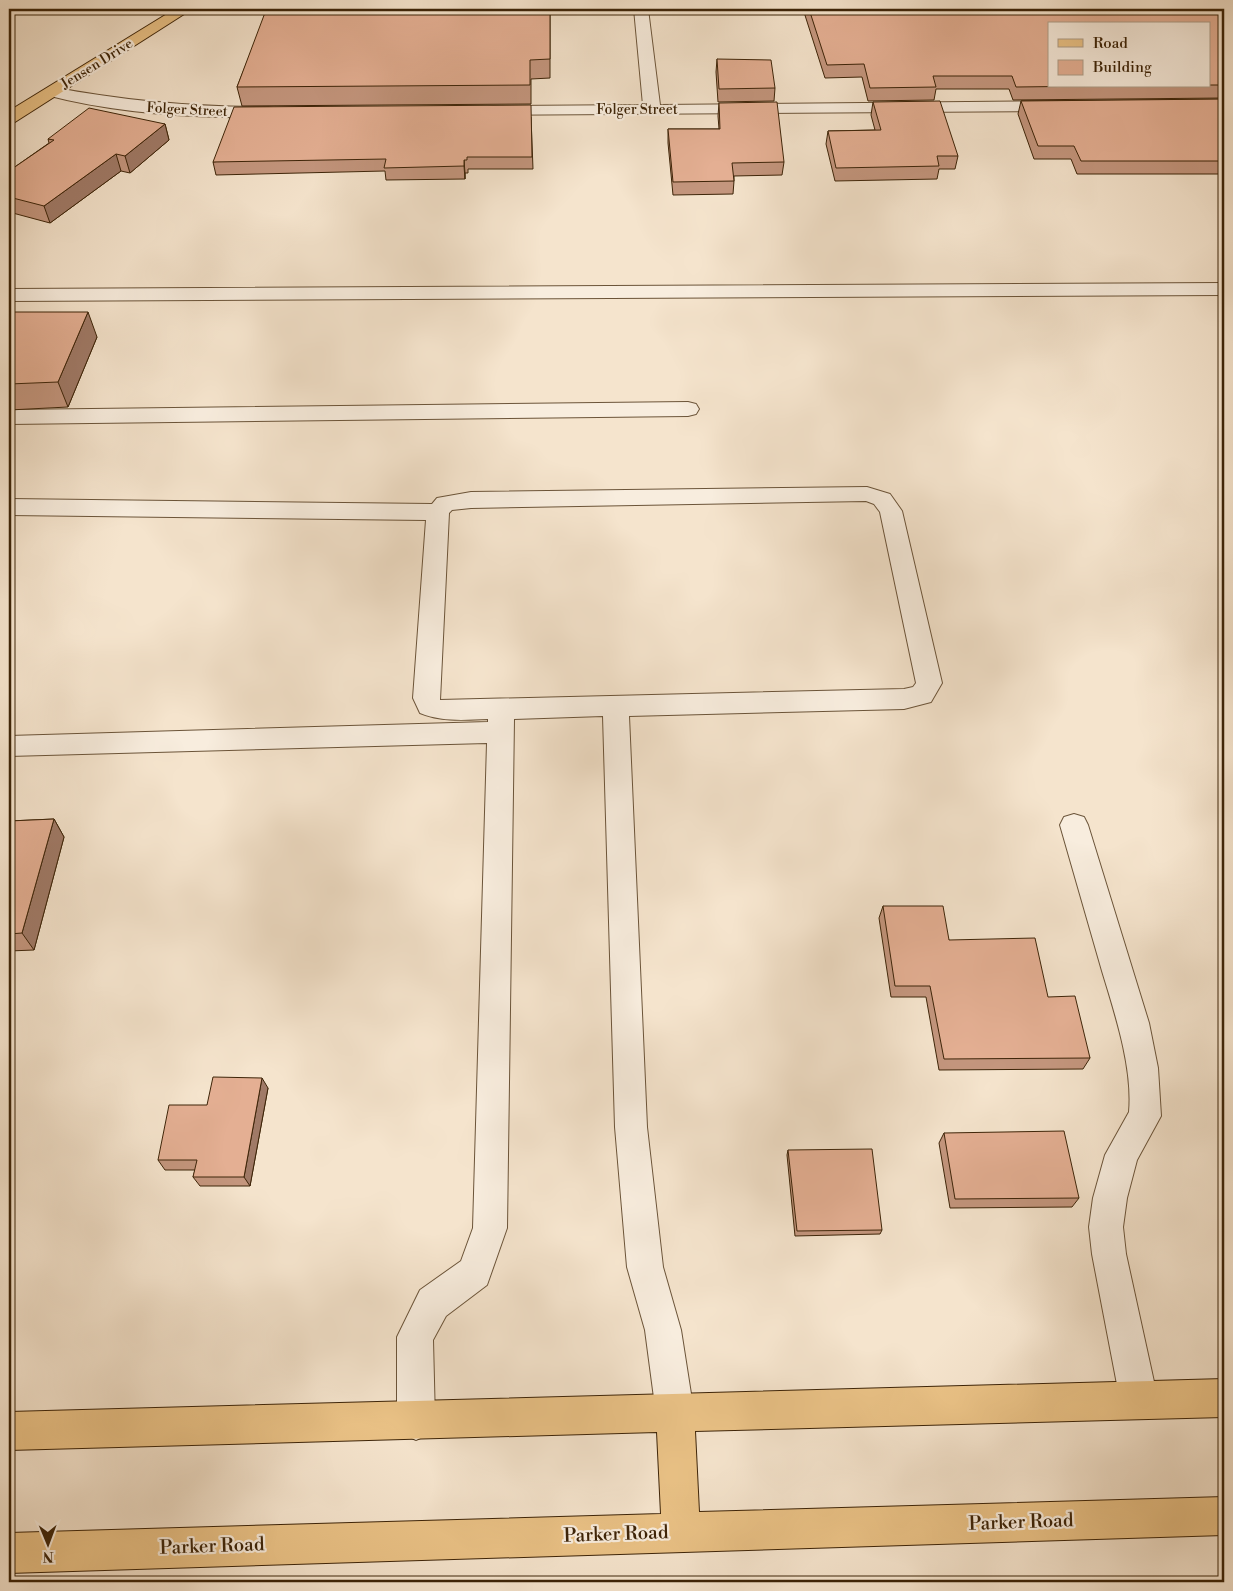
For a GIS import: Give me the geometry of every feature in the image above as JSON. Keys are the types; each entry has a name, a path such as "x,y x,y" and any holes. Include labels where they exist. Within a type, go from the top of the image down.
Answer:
{"main road":[{"name":"Jensen Drive","path":"9,118 185,9"},
{"path":"9,1430 675,1414 1224,1398"},
{"path":"675,1414 682,1532"},
{"name":"Parker Road","path":"9,1553 1224,1516"}],"street":[{"path":"641,9 652,110"},
{"name":"Folger Street","path":"52,92 127,107 182,112 280,112"},
{"name":"Folger Street","path":"476,111 1076,106"},
{"path":"9,294 1224,289"},
{"path":"9,417 688,409"},
{"path":"9,746 502,721 616,706 904,699 922,695 929,684 891,510 882,499 867,494 470,500 446,503 438,512 426,698 429,706 439,710 502,721"},
{"path":"9,507 438,512"},
{"path":"616,706 631,1127 645,1267 663,1330 675,1414"},
{"path":"416,1420 415,1337 433,1302 475,1273 490,1228 502,721"},
{"path":"1074,825 1133,1023 1142,1068 1146,1105 1145,1116 1122,1155 1110,1198 1106,1227 1109,1254 1139,1400"}],"building":[{"path":"268,9 550,9 550,59 530,60 530,85 237,87"},
{"path":"809,9 1224,9 1224,85 1210,85 1210,22 1048,22 1048,87 1016,87 1012,76 933,76 936,87 870,88 864,64 827,65"},
{"path":"717,59 771,60 775,88 719,89"},
{"path":"1224,99 1224,161 1081,161 1074,146 1038,146 1021,101"},
{"path":"940,101 958,156 937,156 939,166 836,168 828,131 881,130 873,102"},
{"path":"777,102 784,162 732,163 734,181 673,182 668,129 720,129 719,103"},
{"path":"531,105 532,157 467,157 467,160 464,160 464,166 384,168 386,159 213,162 234,107"},
{"path":"89,108 165,124 125,156 116,154 44,206 9,197 9,171 54,140 48,139"},
{"path":"9,312 88,312 58,382 9,384"},
{"path":"54,819 22,933 9,934 9,821"},
{"path":"883,906 943,906 949,940 1035,938 1048,997 1075,996 1090,1058 944,1059 930,986 895,986"},
{"path":"213,1077 262,1078 244,1177 193,1177 197,1160 158,1160 169,1105 207,1105"},
{"path":"1064,1131 1079,1198 955,1199 944,1133"},
{"path":"872,1149 882,1230 797,1231 788,1150"}]}
